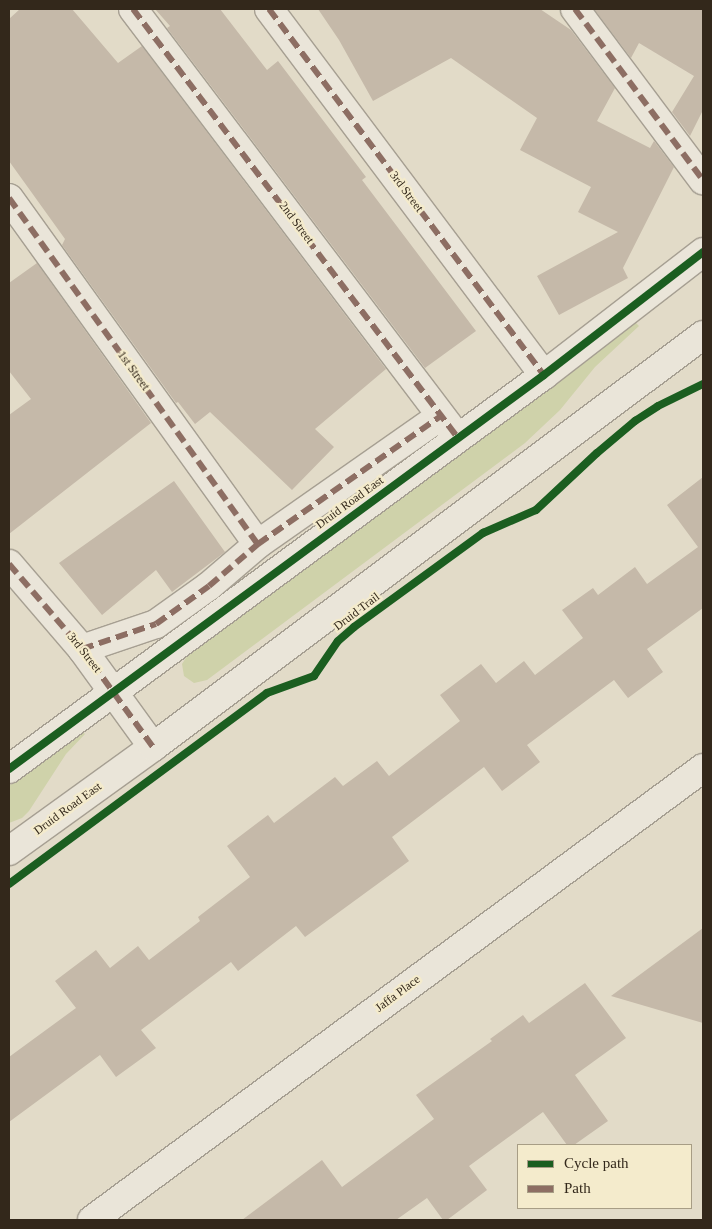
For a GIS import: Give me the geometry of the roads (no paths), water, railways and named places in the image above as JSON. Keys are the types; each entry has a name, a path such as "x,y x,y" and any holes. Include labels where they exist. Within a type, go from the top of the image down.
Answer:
{"street":[{"name":"2nd Street","path":"133,9 458,438"},
{"name":"3rd Street","path":"269,9 544,375"},
{"path":"574,9 703,180"},
{"name":"1st Street","path":"9,198 258,544"},
{"name":"Druid Road East","path":"9,769 544,375 703,252"},
{"name":"Druid Road East","path":"9,851 153,747 703,335"},
{"path":"82,649 156,624 209,586 258,544 441,416"},
{"name":"3rd Street","path":"9,564 82,649 153,747"},
{"name":"Jaffa Place","path":"92,1220 703,768"}]}
